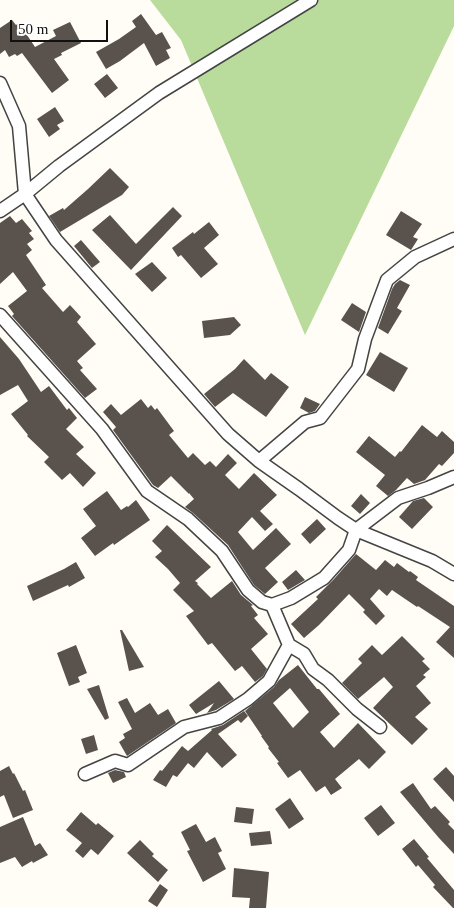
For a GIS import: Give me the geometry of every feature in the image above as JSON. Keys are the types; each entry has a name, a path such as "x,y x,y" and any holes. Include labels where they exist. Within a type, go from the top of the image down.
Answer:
{"street":[{"path":"0,211 159,93 311,0"},
{"path":"0,83 19,126 25,194 56,240 228,434 259,461 356,530 432,561 454,574"},
{"path":"259,461 305,422 320,418 358,369 365,339 387,280 415,257 454,239"},
{"path":"0,315 102,429 147,491 188,519 222,551 248,590 262,602 272,605 292,598 324,578 349,550 356,530 398,498 454,477"},
{"path":"272,605 289,645 304,654 313,669 328,680 356,709 380,727"},
{"path":"85,774 115,760 128,765 184,727 218,718 248,699 269,681 289,645"}],"green space":[{"path":"150,0 454,0 454,26 305,335 181,40"}],"building":[{"path":"141,14 156,35 162,32 171,48 166,50 170,58 156,66 144,43 106,69 96,52 136,27 132,21"},
{"path":"12,20 16,25 19,23 35,47 56,36 53,30 70,22 81,43 61,53 62,55 54,59 69,80 52,93 22,53 9,57 5,50 0,54 0,28"},
{"path":"107,74 118,88 105,98 94,84"},
{"path":"55,107 64,121 57,125 60,129 49,137 37,119"},
{"path":"110,168 129,187 122,195 60,232 49,216 63,208 64,210"},
{"path":"173,207 182,216 131,270 92,230 110,215 136,244"},
{"path":"401,211 422,224 413,237 418,239 411,250 386,235"},
{"path":"10,216 16,223 22,219 32,231 29,233 34,239 27,244 32,250 26,255 46,285 42,288 63,312 70,305 81,317 77,322 96,344 77,361 83,368 80,370 97,389 85,398 12,316 14,314 8,306 27,291 13,272 0,284 0,223"},
{"path":"209,222 219,235 204,248 218,264 201,278 181,255 178,257 172,248"},
{"path":"81,240 100,262 92,268 74,246"},
{"path":"152,262 167,278 152,292 135,274"},
{"path":"400,280 410,285 397,308 402,311 388,334 378,328 392,289"},
{"path":"352,303 366,312 359,332 341,320"},
{"path":"234,317 241,325 230,335 204,338 202,321"},
{"path":"0,337 19,359 41,392 49,386 67,410 69,408 77,418 66,429 84,447 76,454 96,473 83,487 70,473 62,480 44,462 49,457 27,436 11,414 28,401 18,385 0,395"},
{"path":"380,352 408,368 394,392 366,375"},
{"path":"244,359 265,380 271,373 289,387 266,417 233,393 215,407 204,394 235,369"},
{"path":"305,397 320,404 315,411 309,413 300,408"},
{"path":"141,399 148,408 151,405 155,410 157,408 174,431 169,435 188,458 193,453 205,465 210,461 216,467 228,454 237,463 225,475 239,489 254,473 277,495 260,511 273,524 265,531 252,517 238,532 253,550 276,528 291,544 265,568 278,582 265,594 254,585 228,545 185,507 194,499 189,493 171,476 158,488 153,485 113,430 116,427 103,412 111,404 121,415"},
{"path":"422,425 437,437 442,431 454,442 454,453 442,466 439,464 425,480 414,484 407,478 388,496 376,486 385,475 356,452 369,436 395,457"},
{"path":"107,491 121,510 136,500 150,520 95,556 81,538 96,526 83,509"},
{"path":"361,494 370,503 360,514 351,506"},
{"path":"424,498 433,507 412,529 399,517 413,501"},
{"path":"317,519 326,529 310,544 301,534"},
{"path":"167,525 211,567 195,581 211,598 232,581 241,595 253,605 251,606 258,615 254,618 268,634 251,649 267,669 263,676 255,682 242,666 235,671 212,643 208,645 186,616 194,611 173,590 180,583 155,557 162,551 152,541"},
{"path":"356,554 376,570 385,560 394,567 397,563 418,577 416,580 454,606 454,658 436,642 450,627 392,590 387,596 379,589 370,599 385,616 376,625 363,612 365,610 349,594 304,638 291,624 318,599 316,597"},
{"path":"76,562 85,578 69,587 68,585 33,601 27,586"},
{"path":"296,570 305,580 288,590 282,582"},
{"path":"120,630 122,630 144,667 129,671"},
{"path":"402,636 425,659 422,661 430,669 423,675 426,677 416,686 431,703 415,717 428,729 412,745 373,708 393,687 384,677 358,699 342,683 362,663 358,659 372,645 382,655"},
{"path":"76,645 87,673 78,677 80,682 69,686 57,653"},
{"path":"298,665 340,714 320,732 334,748 358,723 386,752 369,769 359,759 335,779 342,788 331,795 325,786 316,792 300,770 288,778 245,711 274,687 279,680","holes":["290,688 309,712 293,728 273,703"]},
{"path":"219,681 234,699 207,713 214,703 196,714 189,705"},
{"path":"99,685 109,718 105,720 87,689"},
{"path":"127,698 135,713 150,703 158,715 168,709 176,723 127,756 119,742 125,738 123,734 132,729 118,702"},
{"path":"244,711 248,716 241,723 238,720 218,734 237,755 222,768 207,752 194,768 188,763 177,777 173,775 166,787 153,780 182,746 188,751 211,729 223,725"},
{"path":"94,735 98,750 86,754 81,739"},
{"path":"9,766 23,791 25,790 33,810 13,818 4,795 0,797 0,771"},
{"path":"446,767 454,776 454,802 433,779"},
{"path":"115,770 124,772 126,777 113,783 108,773"},
{"path":"413,783 431,809 435,806 450,822 448,824 454,830 454,854 400,792"},
{"path":"290,798 304,819 289,829 275,809"},
{"path":"381,805 395,823 378,836 364,818"},
{"path":"236,807 254,809 252,824 234,822"},
{"path":"81,812 96,825 98,823 114,836 98,855 91,849 83,858 75,851 82,843 66,830"},
{"path":"23,817 35,846 40,843 48,855 22,867 15,857 0,863 0,827"},
{"path":"196,824 206,842 215,837 222,851 218,853 226,869 203,882 187,851 190,850 181,832"},
{"path":"270,831 272,844 251,846 249,833"},
{"path":"414,839 454,890 454,908 433,887 435,885 418,865 416,867 402,849"},
{"path":"140,840 154,854 152,856 168,870 158,882 127,853"},
{"path":"234,868 269,872 266,908 249,908 250,898 232,897"},
{"path":"160,884 168,890 157,907 148,901"}]}
